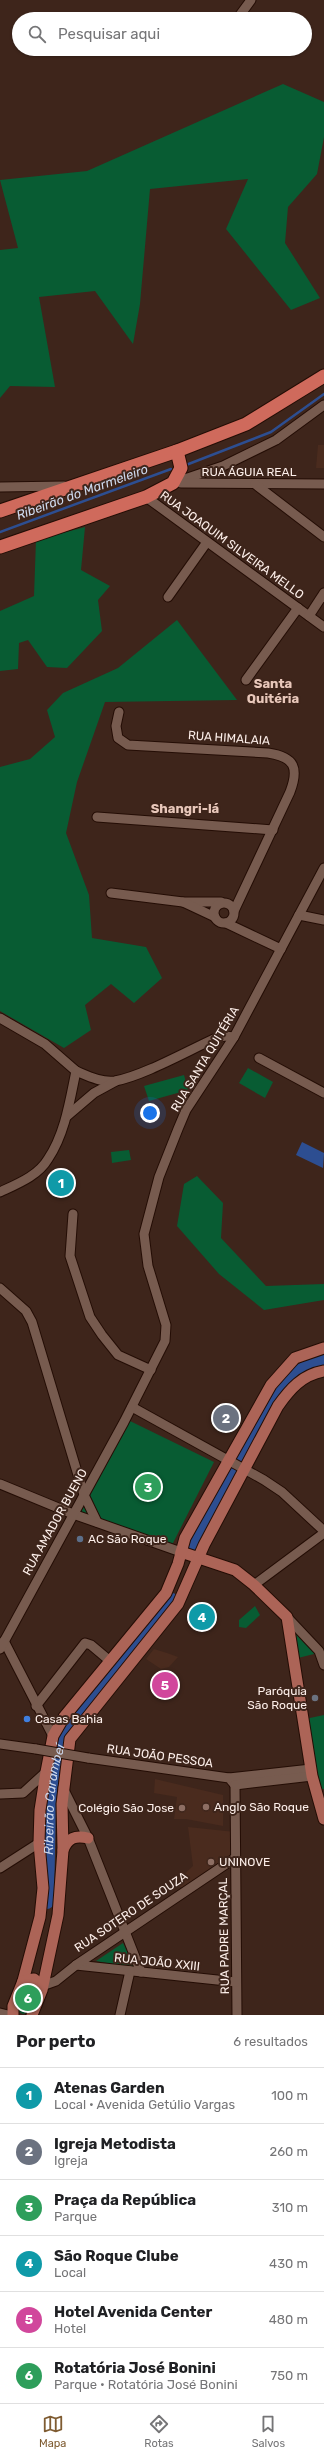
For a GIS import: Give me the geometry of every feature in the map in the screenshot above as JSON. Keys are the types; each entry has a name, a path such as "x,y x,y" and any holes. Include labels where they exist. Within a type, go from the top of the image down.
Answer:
{"highway":[{"path":"0,511 67,486 177,451 246,424 324,376"},
{"path":"0,547 146,497 173,483 181,468 177,451"}],"main road":[{"path":"11,2013 23,1981 40,1917 43,1888 39,1843 40,1810 54,1736 64,1717 166,1593 185,1538 271,1385 288,1364 301,1354 324,1348"},
{"path":"35,2012 58,1915 63,1850 63,1786 70,1739 171,1615 198,1558 278,1406 291,1388 305,1377 324,1371"},
{"path":"181,1552 235,1570 254,1585 286,1618 311,1773 320,1786 324,1819"},
{"path":"63,1850 66,1843 72,1838 80,1836 88,1838"},
{"path":"23,1981 34,1979 42,1986"}],"street":[{"path":"242,12 251,0"},
{"path":"173,483 223,466 276,440 324,405"},
{"name":"RUA ÁGUIA REAL","path":"173,483 324,484"},
{"path":"255,484 324,537"},
{"path":"0,486 67,486"},
{"name":"RUA JOAQUIM SILVEIRA MELLO","path":"146,497 324,627"},
{"path":"168,597 207,542"},
{"path":"309,616 324,593"},
{"path":"246,680 298,608"},
{"name":"RUA HIMALAIA","path":"119,712 116,726 118,738 128,745 268,753 288,759 294,766 296,776 273,830 240,894 234,913"},
{"path":"97,817 273,830"},
{"name":"RUA SANTA QUITÉRIA","path":"132,1407 165,1341 166,1325 148,1266 144,1234 159,1177 186,1110 234,1037 324,868"},
{"path":"111,892 183,902 224,903 234,913 248,932"},
{"name":"RUA HIMALAIA","path":"224,903 240,894"},
{"path":"183,902 215,917 221,922 248,932 281,949"},
{"path":"215,917 214,910 224,903"},
{"path":"226,923 234,913"},
{"path":"299,915 324,920"},
{"path":"0,1018 45,1044 76,1071 91,1078 118,1080"},
{"path":"67,1116 94,1093 118,1080 146,1070 216,1038 225,1036 234,1037"},
{"path":"259,1058 324,1093"},
{"path":"0,1192 27,1179 48,1160 67,1116 76,1071"},
{"path":"73,1214 70,1256 90,1317 102,1336 118,1355 151,1370"},
{"path":"0,1288 26,1311 32,1322 84,1496 97,1522"},
{"path":"132,1407 245,1467 282,1492 324,1532 254,1585"},
{"name":"RUA AMADOR BUENO","path":"2,1645 132,1407"},
{"path":"0,1484 74,1514 181,1552"},
{"path":"286,1618 319,1651 324,1665"},
{"path":"36,1706 85,1644 91,1645 110,1661"},
{"path":"2,1645 54,1736"},
{"name":"RUA JOÃO PESSOA","path":"0,1744 232,1782 311,1773"},
{"path":"0,1794 23,1793 46,1772"},
{"name":"RUA PADRE MARÇAL","path":"232,1782 235,1858 237,2015"},
{"path":"63,1786 88,1838 141,1972"},
{"path":"0,1868 39,1843"},
{"name":"RUA SOTERO DE SOUZA","path":"42,1986 56,1981 76,1965 125,1931 235,1858"},
{"name":"RUA JOÃO XXIII","path":"76,1965 236,1982"},
{"path":"120,2015 130,1971"},
{"path":"0,2013 11,2013"}],"shaded area":[{"path":"318,445 324,445 324,468 316,468"},
{"path":"154,1649 178,1657 169,1667 161,1669 146,1659"},
{"path":"155,1779 223,1795 223,1826 186,1819 174,1819 177,1797 154,1793"},
{"name":"UNINOVE","path":"188,1827 235,1832 235,1858 188,1889 173,1885 193,1866"}],"green space":[{"path":"283,84 324,102 324,137 317,174 288,207 285,243 320,298 291,310 226,229 248,179 150,189 140,304 133,344 95,291 39,297 55,387 10,386 0,398 0,250 18,248 0,180 87,171"},
{"path":"85,527 81,570 110,586 98,600 102,631 67,668 47,667 28,640 19,643 18,669 0,671 0,611 34,596 36,540"},
{"path":"177,620 237,700 105,702 77,782 66,833 89,895 92,938 146,947 162,978 134,1003 111,984 85,1005 91,1030 64,1048 0,1011 0,767 30,759 55,737 47,710 63,693 118,668"},
{"path":"248,1068 273,1082 265,1098 239,1083"},
{"path":"184,1075 188,1090 149,1101 144,1086"},
{"path":"129,1150 131,1160 112,1163 111,1152"},
{"path":"197,1176 223,1203 221,1238 266,1286 324,1284 324,1300 264,1310 219,1274 177,1226 184,1184"},
{"path":"130,1421 214,1462 172,1545 81,1512"},
{"path":"255,1606 260,1615 246,1628 239,1627 239,1620"},
{"path":"289,1623 318,1653 294,1659"},
{"path":"324,1715 324,1789 318,1790 305,1719"},
{"path":"123,1943 135,1968 96,1961"},
{"path":"28,1985 36,1987 28,2012 23,2014 19,2012 19,2006"}],"water":[{"path":"302,1142 324,1153 323,1168 296,1155"}],"waterway":[{"name":"Ribeirão do Marmeleiro","path":"186,465 271,432 324,394"},
{"name":"Ribeirão do Marmeleiro","path":"0,532 171,469"},
{"name":"Ribeirão Carambeí","path":"241,1455 264,1412 283,1386 308,1366 324,1361"},
{"name":"Ribeirão Carambeí","path":"193,1544 231,1475"},
{"name":"Ribeirão Carambeí","path":"47,1902 49,1800 53,1769 62,1737 172,1600"}],"place":[{"name":"Atenas Garden","path":"61,1183"},
{"name":"Igreja Metodista","path":"226,1418"},
{"name":"Praça da República","path":"148,1487"},
{"name":"AC São Roque","path":"80,1539"},
{"name":"São Roque Clube","path":"202,1617"},
{"name":"Hotel Avenida Center","path":"165,1685"},
{"name":"Paróquia São Roque","path":"315,1698"},
{"name":"Casas Bahia","path":"27,1719"},
{"name":"Anglo São Roque","path":"206,1807"},
{"name":"Colégio São Jose","path":"182,1808"},
{"name":"UNINOVE","path":"211,1862"},
{"name":"Rotatória José Bonini","path":"28,1998"}],"district":[{"name":"Santa Quitéria","path":"273,690"},
{"name":"Shangri-lá","path":"185,808"}]}
